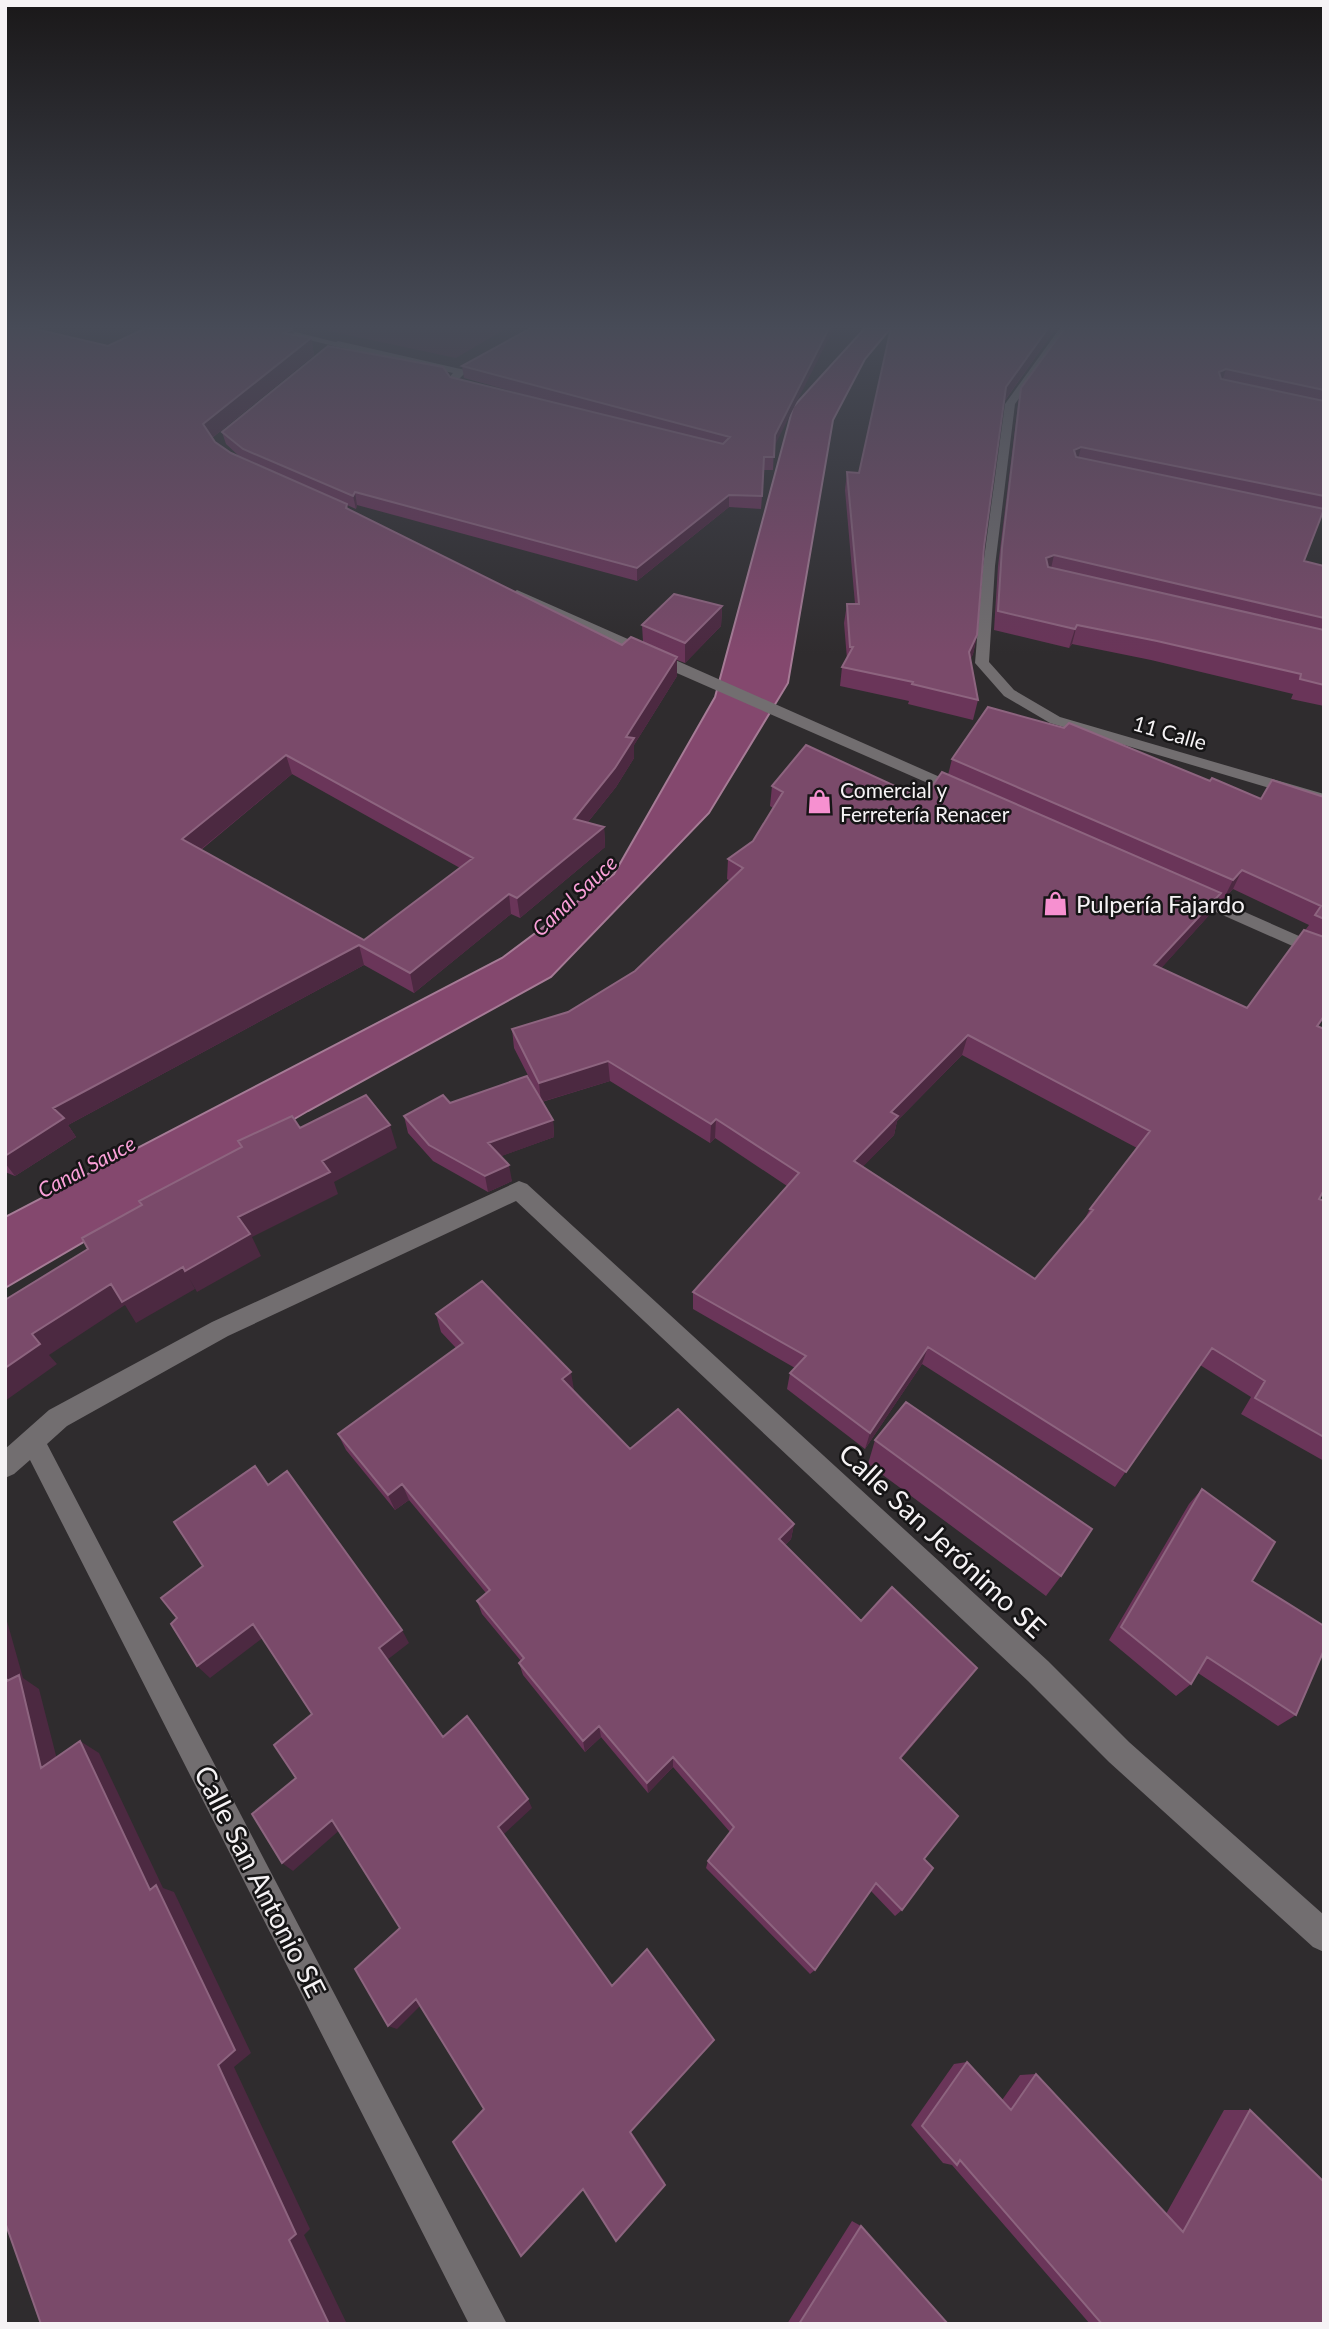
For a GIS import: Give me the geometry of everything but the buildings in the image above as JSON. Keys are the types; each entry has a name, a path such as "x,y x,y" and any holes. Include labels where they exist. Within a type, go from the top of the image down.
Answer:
{"street":[{"name":"11 Calle","path":"1006,437 989,566 982,663 1009,693 1055,720 1324,799"},
{"path":"508,589 655,658 971,796"},
{"path":"1167,884 1324,954"},
{"name":"Calle San Jerónimo SE","path":"32,1439 58,1418 220,1329 519,1190 1038,1671 1119,1752 1324,1936"},
{"path":"5,1466 32,1439"},
{"name":"Calle San Antonio SE","path":"32,1439 489,2324"}],"shaded area":[{"path":"785,437 830,437 788,683 709,813 551,977 308,1111 5,1288 5,1217 502,958 614,874 715,697"}],"place":[{"name":"Comercial y Ferretería Renacer","path":"820,801"},
{"name":"Pulpería Fajardo","path":"1056,903"}],"water label":[{"name":"Canal Sauce","path":"574,895"},
{"name":"Canal Sauce","path":"86,1166"}]}
